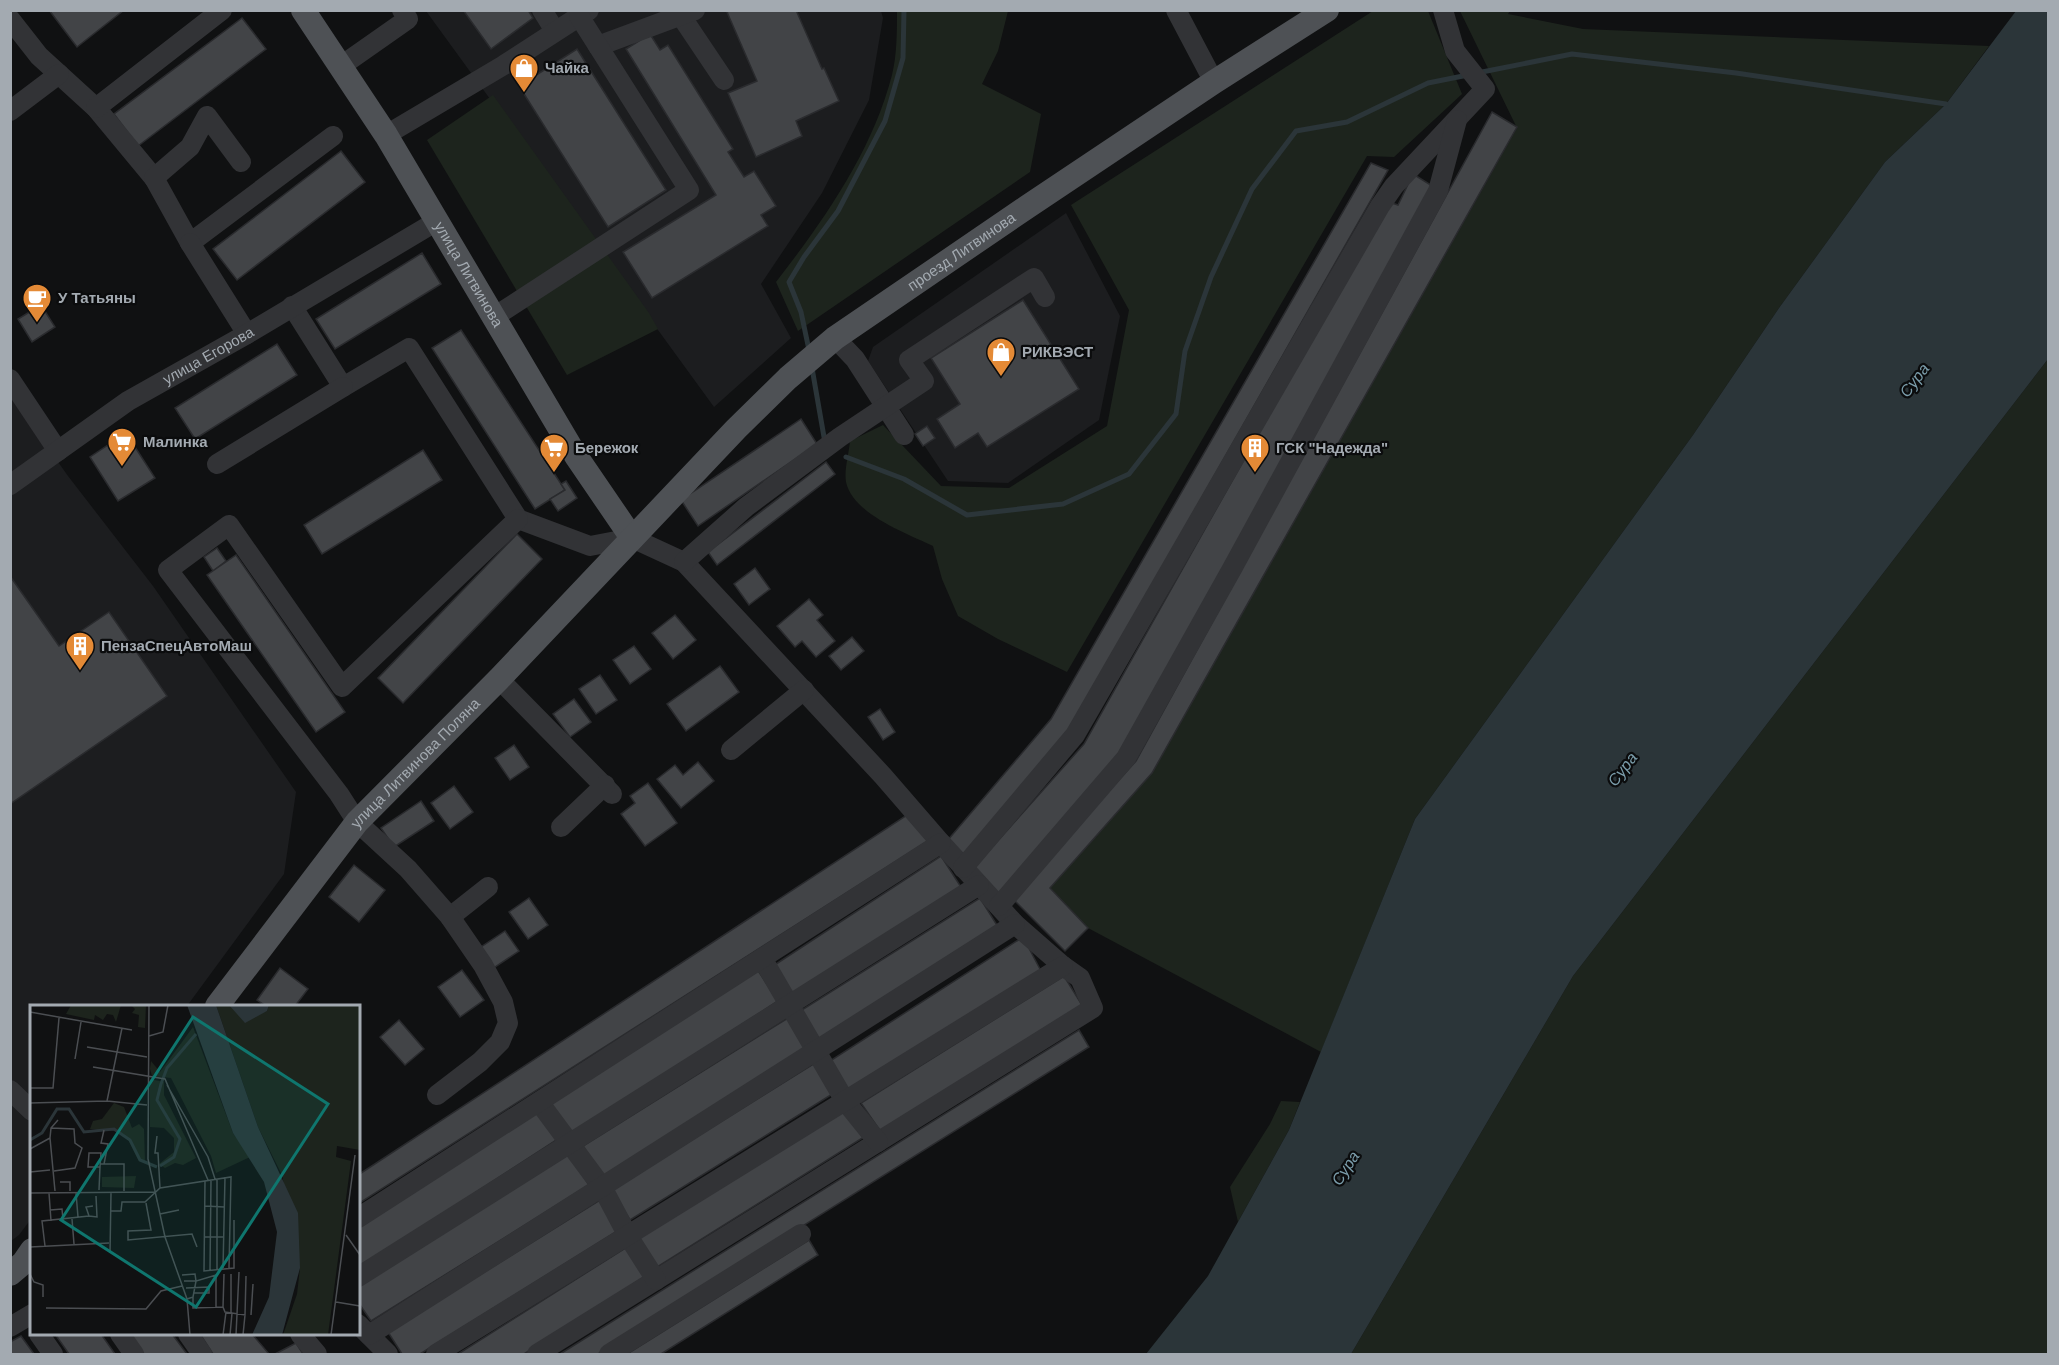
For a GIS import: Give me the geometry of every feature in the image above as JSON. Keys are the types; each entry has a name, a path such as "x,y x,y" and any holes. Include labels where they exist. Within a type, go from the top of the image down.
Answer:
{"main road":[{"name":"улица Литвинова","path":"303,10 386,135 576,456 632,538"},
{"name":"проезд Литвинова","path":"632,538 736,429 789,378 836,338 1214,82 1327,10"},
{"name":"улица Литвинова Поляна","path":"218,1005 357,822 499,679 632,538"}],"street":[{"path":"96,108 222,10"},
{"path":"341,66 408,18 402,10"},
{"path":"542,10 555,31"},
{"path":"1176,10 1214,82"},
{"path":"963,868 1075,735 1380,206 1394,186 1485,88 1455,51 1443,10"},
{"path":"386,135 504,65 584,13 598,46 689,190 494,317"},
{"path":"598,46 684,13 724,80"},
{"path":"10,19 39,56 96,108 154,178 189,243 247,334"},
{"path":"10,111 59,74"},
{"path":"154,178 190,147 207,116 241,162"},
{"path":"999,906 1126,758 1438,191 1458,117"},
{"path":"189,243 333,136"},
{"name":"улица Егорова","path":"10,485 128,401 247,334 437,221"},
{"path":"684,562 746,507 840,437 924,381 909,360 1034,278 1045,297"},
{"path":"292,306 343,387"},
{"path":"836,338 855,359 904,435"},
{"path":"217,464 409,348 518,519 590,546 632,538 684,562 883,776 940,843 1015,924 1080,978 1093,1008 537,1354"},
{"path":"10,379 58,451"},
{"path":"437,1095 500,1042 508,1023 503,1002 488,974 450,917 408,869 357,822 339,794 168,570 229,525 342,687 518,519"},
{"path":"499,679 609,790 561,827"},
{"path":"731,750 804,690"},
{"path":"360,1217 940,843"},
{"path":"360,1276 979,885"},
{"path":"450,917 488,886"},
{"path":"388,1354 364,1330 602,1187 1015,924"},
{"path":"762,958 845,1101 878,1142"},
{"path":"436,1354 1063,966"},
{"path":"10,1090 30,1109"},
{"path":"539,1102 602,1187 628,1236 656,1280"},
{"path":"609,1354 801,1233"},
{"path":"10,1327 30,1318"},
{"path":"40,1335 53,1354"},
{"path":"121,1335 134,1354"},
{"path":"189,1335 202,1354"},
{"path":"301,1335 317,1354"}],"shaded area":[{"path":"426,11 881,11 883,18 869,100 822,193 761,284 791,338 714,407"},
{"path":"897,11 1008,11 998,51 982,84 1041,114 1030,172 798,331 776,282 829,210 872,131 894,67"},
{"path":"1373,11 1428,11 1462,94 1394,157 1367,156 1067,672 998,639 958,616 942,579 933,546 869,513 851,493 846,482 850,441 883,425 941,486 1009,488 1107,426 1129,310 1071,205"},
{"path":"1460,11 1510,11 1508,14 1583,29 1989,46 1946,104 1885,162 1779,308 1693,435 1415,819 1321,1052 1088,928 1050,888 1152,773 1517,128"},
{"path":"493,95 649,313 658,329 567,375 427,140"},
{"path":"1066,213 1120,316 1099,420 1008,483 948,481 868,361 873,347"},
{"path":"2048,359 2048,1354 1351,1354 1573,976"},
{"path":"10,394 68,476 153,586 296,792 284,874 188,1005 30,1005 30,1220 19,1235 11,1241"},
{"path":"1281,1101 1300,1102 1289,1130 1238,1222 1230,1187 1270,1124"}],"water":[{"name":"Сура","path":"2016,11 2048,11 2048,359 1573,976 1351,1354 1146,1354 1208,1276 1289,1130 1415,819 1693,435 1779,308 1885,162 1946,104"}],"building":[{"path":"49,10 124,10 77,47"},
{"path":"463,10 528,10 533,18 491,49"},
{"path":"731,10 796,10 839,101 796,121 802,136 756,157 728,93 757,81 727,12"},
{"path":"242,18 266,49 138,146 114,114"},
{"path":"650,34 660,50 668,45 733,149 728,152 744,177 754,171 776,206 761,215 768,226 652,298 623,252 716,195 626,49"},
{"path":"577,49 666,190 608,227 519,86"},
{"path":"1492,112 1517,127 1152,773 1050,888 1088,928 1065,951 1012,898 1136,761"},
{"path":"341,151 365,182 237,280 213,249"},
{"path":"1371,163 1388,170 1067,735 965,858 947,841 1051,719"},
{"name":"ГСК \"Надежда\"","path":"1413,174 1434,187 1113,768 997,896 971,871 1084,744 1389,202 1398,205"},
{"path":"422,253 441,284 335,349 316,319"},
{"path":"1023,300 1079,389 987,447 978,433 955,448 937,419 960,404 931,358"},
{"name":"У Татьяны","path":"41,305 55,327 32,342 18,319"},
{"path":"461,330 565,490 535,509 432,348"},
{"path":"277,344 297,375 195,439 175,408"},
{"path":"801,419 817,444 698,526 681,500"},
{"path":"927,426 935,438 923,446 915,434"},
{"name":"Малинка","path":"126,433 155,478 118,501 90,457"},
{"path":"423,450 442,480 322,554 304,525"},
{"path":"826,462 835,474 717,565 708,552"},
{"path":"566,481 577,498 558,511 550,499 565,490 561,484"},
{"path":"517,534 542,559 403,703 378,678"},
{"path":"217,548 226,561 213,571 204,557"},
{"path":"236,555 345,712 316,732 207,575"},
{"path":"755,568 770,589 749,605 734,584"},
{"name":"ПензаСпецАвтоМаш","path":"10,576 59,646 109,612 167,696 10,804"},
{"path":"809,599 823,615 817,620 835,641 816,657 802,641 795,647 777,626"},
{"path":"675,615 696,640 673,659 652,633"},
{"path":"852,637 864,651 841,670 829,656"},
{"path":"634,646 651,669 630,684 613,660"},
{"path":"720,666 739,692 686,731 667,704"},
{"path":"600,675 617,700 596,714 579,689"},
{"path":"574,699 591,722 570,737 553,714"},
{"path":"880,709 895,732 883,740 868,717"},
{"path":"514,745 529,767 510,780 495,758"},
{"path":"698,762 714,781 681,808 657,779 675,765 683,775"},
{"path":"648,783 677,823 645,846 621,814 635,803 630,796"},
{"path":"454,786 473,812 450,829 431,803"},
{"path":"421,801 434,821 394,847 381,828"},
{"path":"910,813 928,841 360,1203 360,1174"},
{"path":"941,856 961,887 793,997 773,966"},
{"path":"354,865 385,890 359,922 329,897"},
{"path":"529,898 548,925 528,939 509,912"},
{"path":"980,898 1000,930 817,1046 797,1013"},
{"path":"505,931 519,951 492,969 478,949"},
{"path":"1023,937 1041,971 849,1093 830,1061"},
{"path":"280,968 308,989 296,1005 264,1005 257,1000"},
{"path":"757,969 778,1001 569,1136 548,1104"},
{"path":"462,970 484,1000 460,1017 438,987"},
{"path":"1064,976 1082,1005 883,1135 861,1103"},
{"path":"788,1018 808,1050 602,1177 583,1146"},
{"path":"399,1020 424,1049 405,1065 380,1037"},
{"path":"1079,1030 1089,1047 598,1354 560,1354"},
{"path":"815,1063 834,1093 630,1220 611,1190"},
{"path":"538,1108 558,1139 360,1268 360,1224"},
{"path":"846,1108 864,1137 654,1269 635,1240"},
{"path":"569,1154 589,1185 371,1321 360,1305 360,1284"},
{"path":"600,1200 619,1230 420,1354 402,1354 388,1332"},
{"path":"809,1240 818,1255 661,1354 627,1354"},
{"path":"627,1247 646,1276 524,1354 458,1354"},
{"path":"56,1335 102,1335 115,1354 69,1354"},
{"path":"131,1335 173,1335 187,1354 144,1354"},
{"path":"201,1335 253,1335 269,1354 213,1354"},
{"path":"21,1336 34,1354 10,1354 10,1342"},
{"path":"296,1343 303,1354 275,1354"}],"waterway":[{"path":"809,350 801,312 789,282 804,257 838,211 885,121 903,58 904,10"},
{"path":"1477,73 1572,54 1736,73 1946,104"},
{"path":"846,457 904,479 967,515 1063,504 1129,474 1176,414 1185,351 1211,277 1252,189 1296,131 1347,122 1428,83 1468,75"},
{"path":"812,368 824,437"}],"place":[{"name":"Чайка","path":"524,94"},
{"name":"У Татьяны","path":"37,324"},
{"name":"РИКВЭСТ","path":"1001,378"},
{"name":"Малинка","path":"122,468"},
{"name":"Бережок","path":"554,474"},
{"name":"ГСК \"Надежда\"","path":"1255,474"},
{"name":"ПензаСпецАвтоМаш","path":"80,672"}]}
